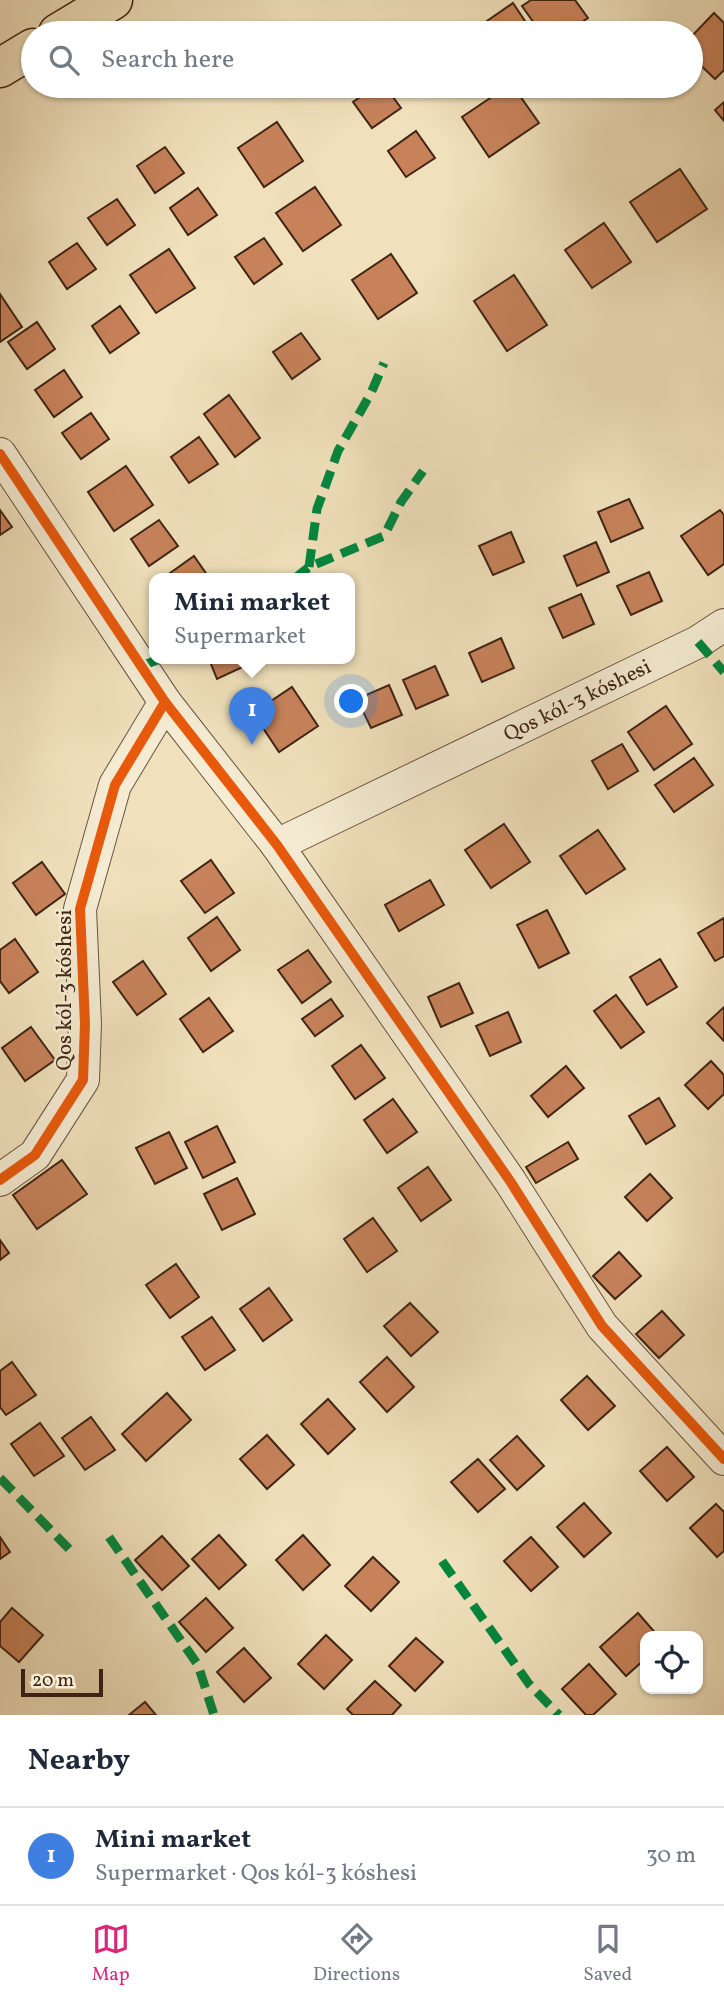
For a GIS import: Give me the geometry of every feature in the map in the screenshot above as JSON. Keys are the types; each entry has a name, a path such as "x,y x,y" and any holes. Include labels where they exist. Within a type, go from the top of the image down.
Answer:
{"main road":[{"path":"78,21 113,0"},
{"path":"0,68 21,55"}],"street":[{"path":"0,454 164,702 277,845 510,1181 602,1326 724,1459"},
{"name":"Qos kól-3 kóshesi","path":"277,845 698,642 724,625"},
{"name":"Qos kól-3 kóshesi","path":"0,1180 35,1155 83,1080 85,1024 80,909 115,785 164,702"}],"building":[{"path":"531,0 575,0 588,18 584,21 533,21 522,6"},
{"path":"513,3 525,21 487,21"},
{"path":"714,13 724,23 724,70 715,79 703,68 703,24"},
{"path":"359,98 394,98 401,108 372,128 353,102"},
{"path":"490,98 521,98 539,123 489,157 462,117"},
{"path":"724,102 724,121 715,110"},
{"path":"277,122 303,161 264,187 238,148"},
{"path":"416,131 435,158 406,177 388,151"},
{"path":"165,147 184,173 155,193 137,166"},
{"path":"680,169 707,209 657,242 630,202"},
{"path":"315,187 341,225 303,251 276,213"},
{"path":"198,188 217,215 188,235 170,208"},
{"path":"117,199 135,225 107,245 88,218"},
{"path":"604,223 631,262 592,288 565,250"},
{"path":"264,238 282,264 254,284 235,257"},
{"path":"77,243 96,269 67,289 49,262"},
{"path":"169,249 195,288 156,313 130,275"},
{"path":"391,254 417,293 378,319 352,280"},
{"path":"514,275 547,325 507,351 474,301"},
{"path":"0,294 22,327 0,342"},
{"path":"120,306 139,333 110,353 92,326"},
{"path":"37,322 55,349 27,369 8,342"},
{"path":"301,333 320,359 292,379 273,352"},
{"path":"64,370 82,397 54,417 35,390"},
{"path":"229,395 260,438 235,457 204,414"},
{"path":"91,413 109,439 81,459 62,433"},
{"path":"199,437 218,464 189,483 171,457"},
{"path":"126,466 153,505 114,531 88,492"},
{"path":"629,499 643,528 611,542 598,512"},
{"path":"0,510 12,527 0,535"},
{"path":"720,510 724,515 724,564 708,575 681,536"},
{"path":"159,520 178,546 149,566 131,539"},
{"path":"511,532 524,562 493,575 479,546"},
{"path":"596,542 609,572 577,586 564,556"},
{"path":"194,556 206,573 170,573"},
{"path":"649,572 662,601 631,615 617,586"},
{"path":"581,594 594,624 563,638 549,608"},
{"path":"501,638 514,668 482,682 469,653"},
{"path":"211,664 249,664 217,679"},
{"path":"435,666 448,695 416,709 403,680"},
{"path":"389,685 402,715 371,728 357,699"},
{"path":"292,687 318,726 279,752 253,713"},
{"path":"666,706 692,744 654,770 628,732"},
{"path":"622,744 638,771 608,789 592,761"},
{"path":"694,758 713,785 674,812 655,785"},
{"path":"504,824 530,862 491,888 465,850"},
{"path":"598,830 625,869 586,894 560,856"},
{"path":"211,860 234,893 205,913 181,881"},
{"path":"42,862 65,894 36,915 13,883"},
{"path":"430,880 444,905 399,931 385,905"},
{"path":"547,910 569,953 539,968 517,925"},
{"path":"217,917 240,950 211,971 188,938"},
{"path":"724,918 724,956 715,961 698,933"},
{"path":"15,939 38,972 9,993 0,981 0,950"},
{"path":"308,950 331,982 302,1003 278,970"},
{"path":"660,959 677,987 647,1005 630,977"},
{"path":"143,961 166,994 137,1015 113,982"},
{"path":"459,983 473,1013 441,1027 428,997"},
{"path":"616,995 644,1032 621,1048 594,1011"},
{"path":"209,998 233,1031 203,1052 180,1019"},
{"path":"331,999 343,1016 315,1036 302,1019"},
{"path":"724,1007 724,1041 707,1023"},
{"path":"508,1012 521,1042 490,1056 476,1026"},
{"path":"31,1027 55,1060 25,1081 2,1048"},
{"path":"361,1045 385,1078 355,1099 332,1066"},
{"path":"711,1061 724,1075 724,1094 708,1109 685,1085"},
{"path":"566,1066 584,1088 548,1117 531,1096"},
{"path":"659,1098 675,1126 646,1144 629,1116"},
{"path":"393,1099 417,1132 387,1153 364,1120"},
{"path":"217,1126 235,1162 203,1178 185,1142"},
{"path":"169,1132 187,1168 155,1184 136,1148"},
{"path":"568,1142 578,1159 536,1183 526,1167"},
{"path":"62,1160 87,1194 37,1229 13,1195"},
{"path":"428,1167 451,1200 421,1221 398,1188"},
{"path":"650,1174 672,1198 647,1221 625,1197"},
{"path":"237,1178 255,1214 222,1230 204,1194"},
{"path":"373,1218 397,1251 367,1272 344,1239"},
{"path":"0,1240 9,1253 0,1260"},
{"path":"619,1252 641,1276 615,1299 593,1276"},
{"path":"176,1264 199,1297 170,1318 146,1285"},
{"path":"269,1288 292,1320 263,1341 240,1309"},
{"path":"410,1303 438,1332 411,1356 384,1326"},
{"path":"662,1311 684,1335 659,1358 636,1334"},
{"path":"212,1317 235,1350 205,1370 182,1337"},
{"path":"387,1357 414,1387 387,1412 360,1382"},
{"path":"12,1362 36,1395 6,1415 0,1407 0,1371"},
{"path":"587,1376 615,1406 588,1430 561,1400"},
{"path":"167,1393 191,1420 146,1461 122,1434"},
{"path":"328,1399 355,1429 328,1454 301,1424"},
{"path":"91,1417 115,1450 85,1470 62,1438"},
{"path":"40,1423 64,1456 34,1476 11,1444"},
{"path":"267,1435 294,1465 267,1489 240,1459"},
{"path":"517,1436 544,1466 517,1490 490,1460"},
{"path":"667,1447 694,1477 667,1501 640,1471"},
{"path":"478,1459 505,1489 478,1512 451,1482"},
{"path":"584,1503 611,1533 584,1557 557,1527"},
{"path":"716,1504 724,1512 724,1551 717,1557 690,1528"},
{"path":"219,1535 246,1565 219,1589 192,1559"},
{"path":"303,1535 330,1565 303,1590 276,1560"},
{"path":"162,1536 189,1566 162,1590 135,1560"},
{"path":"0,1537 10,1552 0,1559"},
{"path":"531,1537 558,1567 531,1591 504,1561"},
{"path":"373,1557 399,1582 371,1611 345,1586"},
{"path":"206,1598 233,1628 206,1652 179,1622"},
{"path":"12,1608 43,1635 19,1662 0,1646 0,1622"},
{"path":"638,1613 654,1631 640,1631 640,1663 626,1676 600,1647"},
{"path":"326,1635 352,1660 324,1689 298,1664"},
{"path":"416,1638 443,1662 415,1691 389,1666"},
{"path":"244,1648 271,1678 244,1702 217,1672"},
{"path":"589,1664 616,1694 593,1715 586,1715 562,1689"},
{"path":"375,1681 401,1705 392,1715 353,1715 347,1709"},
{"path":"145,1702 156,1715 129,1715"}],"marked path":[{"path":"309,567 317,509 338,451 371,393 384,363"},
{"path":"302,573 309,567 384,536 401,502 423,471"},
{"path":"698,642 724,672"},
{"path":"141,666 149,663"},
{"path":"0,1478 74,1554"},
{"path":"109,1537 198,1665 214,1715"},
{"path":"442,1561 529,1684 559,1715"}],"cycle path":[{"path":"0,454 165,702 277,845 510,1181 602,1326 724,1459"},
{"path":"0,1180 35,1155 83,1080 85,1024 80,909 115,785 165,702"}],"place":[{"name":"Mini market","path":"252,745"}]}
